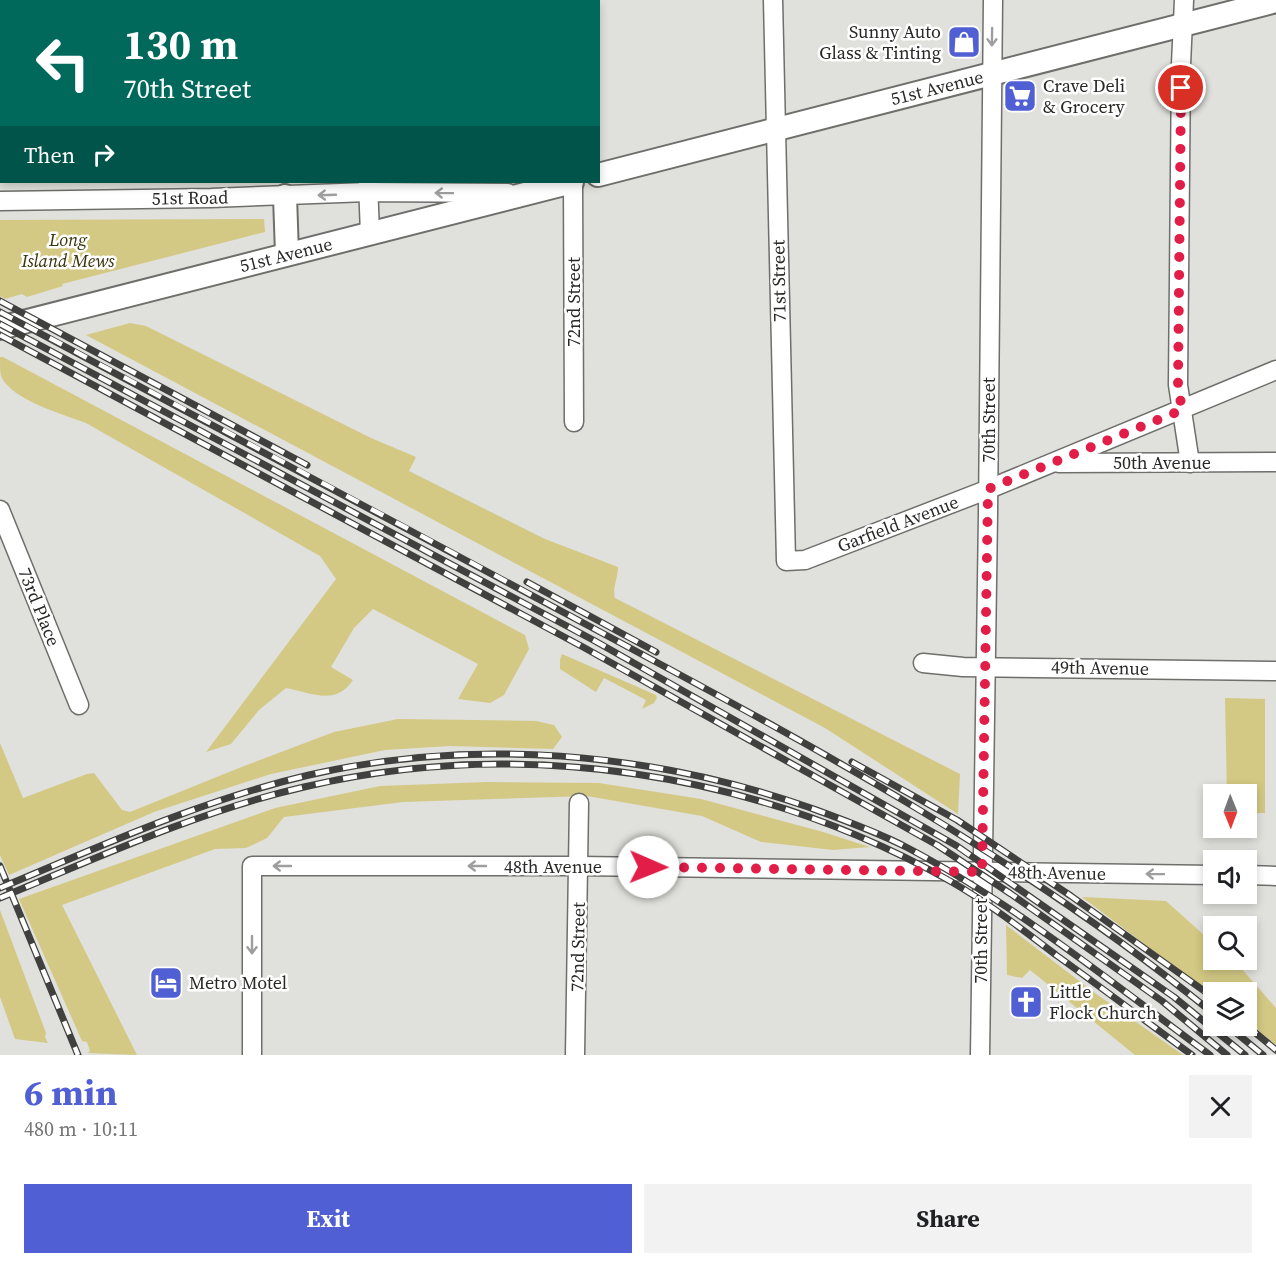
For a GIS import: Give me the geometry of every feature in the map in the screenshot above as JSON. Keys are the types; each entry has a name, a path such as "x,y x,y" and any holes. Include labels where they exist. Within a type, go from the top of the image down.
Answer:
{"street":[{"name":"71st Street","path":"773,0 786,561"},
{"name":"70th Street","path":"980,1055 993,0"},
{"path":"1184,0 1178,385 1190,463"},
{"name":"51st Avenue","path":"600,174 1276,1"},
{"name":"51st Avenue","path":"0,328 568,183"},
{"name":"72nd Street","path":"572,183 574,422"},
{"path":"368,187 370,234"},
{"name":"51st Road","path":"0,201 285,196 368,187 524,194"},
{"path":"285,196 287,254"},
{"name":"Garfield Avenue","path":"786,561 805,560 988,489 1276,370"},
{"name":"50th Avenue","path":"1049,464 1276,462"},
{"name":"73rd Place","path":"0,510 79,705"},
{"name":"49th Avenue","path":"923,663 963,667 1276,671"},
{"name":"72nd Street","path":"575,1055 579,803"},
{"name":"48th Avenue","path":"252,1055 252,866 579,866 1203,875"},
{"path":"1257,875 1276,876"}],"green space":[{"name":"Long Island Mews","path":"264,219 265,232 62,284 63,286 27,297 22,294 5,299 0,296 0,220"},
{"path":"130,323 146,326 371,438 416,457 409,471 545,539 618,567 615,598 960,774 958,814 825,728 86,335"},
{"path":"0,357 525,635 529,649 504,695 490,703 458,699 478,664 373,609 354,628 331,667 353,680 346,688 339,693 323,696 286,688 259,710 231,744 206,752 336,579 320,556 86,423 39,405 15,392 1,376"},
{"path":"562,654 656,695 657,698 654,703 642,709 646,700 604,678 596,692 560,669"},
{"path":"1225,698 1265,699 1265,813 1257,813 1257,784 1227,784"},
{"path":"398,719 536,721 554,725 562,737 553,749 450,746 385,750 271,774 154,812 9,875 0,855 0,743 23,798 94,773 122,810 130,812 334,732"},
{"path":"487,782 599,783 701,799 870,847 833,850 761,842 702,816 587,796 403,802 284,817 267,838 246,848 215,849 62,905 137,1055 88,1053 90,1051 87,1042 82,1041 19,899 275,808 380,786"},
{"path":"1082,897 1166,901 1203,934 1203,970 1243,970 1253,982 1203,982 1203,988"},
{"path":"0,910 48,1043 15,1039 0,997"},
{"path":"1006,925 1095,993 1183,1055 1135,1055 1030,970 1022,978 1007,975"},
{"path":"1257,986 1276,1008 1276,1045 1257,1029"}],"railway":[{"path":"0,301 307,465"},
{"path":"0,312 302,472 841,764 918,809 1070,906 1203,1005"},
{"path":"0,324 595,641 957,846 1174,997 1245,1055"},
{"path":"0,335 583,647 937,845 1011,894 1162,1001 1227,1055"},
{"path":"527,582 656,652"},
{"path":"0,888 114,840 191,811 269,785 309,775 371,763 434,756 497,754 561,756 624,763 686,773 748,788 833,816 906,847 986,893 1099,972 1210,1055"},
{"path":"852,762 957,820 1071,896 1203,990"},
{"path":"0,898 188,822 304,787 386,772 469,765 553,766 636,774 718,790 798,813 875,844 950,881 1004,916 1192,1055"},
{"path":"0,866 78,1055"},
{"path":"1257,1034 1276,1050"},
{"path":"1240,1036 1263,1055"}],"place":[{"name":"Sunny Auto Glass & Tinting","path":"964,42"},
{"name":"Crave Deli & Grocery","path":"1020,96"},
{"name":"Metro Motel","path":"166,983"},
{"name":"Little Flock Church","path":"1026,1002"}],"route":[{"path":"648,867 982,872 988,489 1182,410 1178,385 1181,88"}]}
